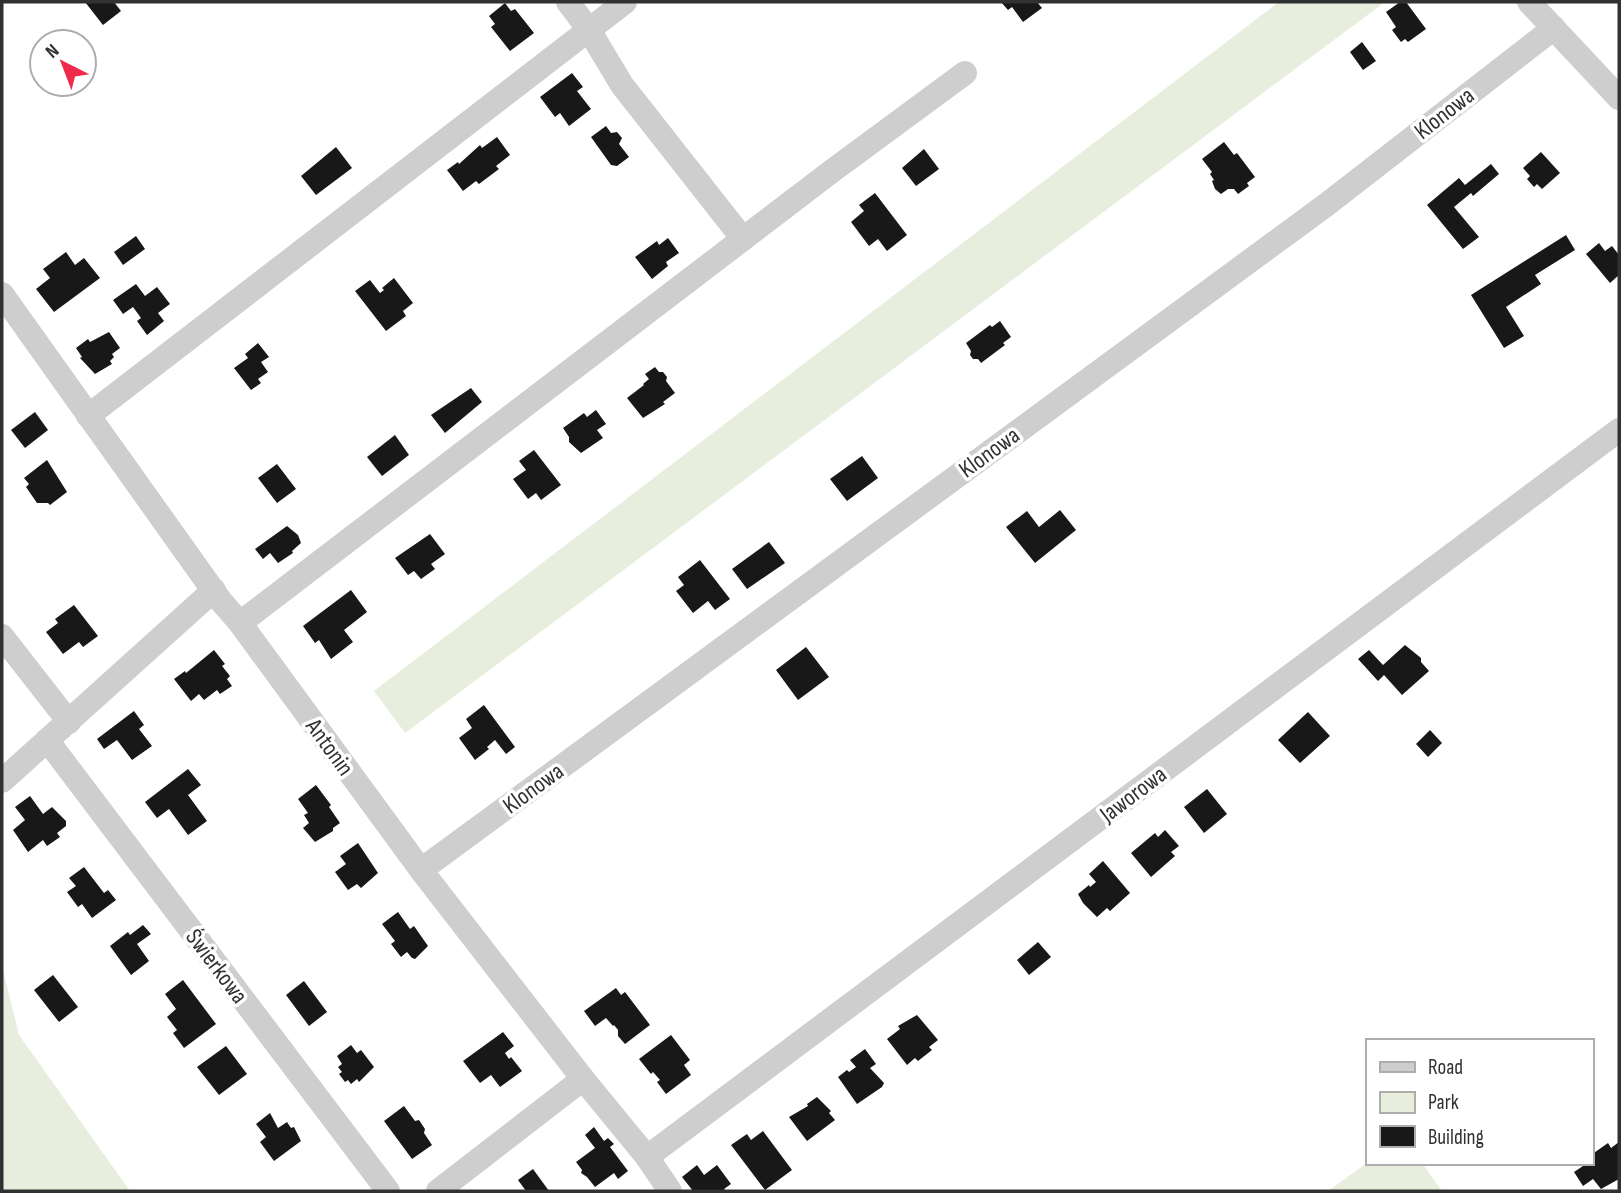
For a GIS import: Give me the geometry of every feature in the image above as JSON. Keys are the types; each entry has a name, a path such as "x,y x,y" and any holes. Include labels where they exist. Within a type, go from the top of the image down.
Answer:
{"street":[{"path":"568,2 589,30 622,85 743,239"},
{"path":"88,416 625,2"},
{"path":"1529,2 1619,98"},
{"name":"Klonowa","path":"421,870 1326,205 1554,28"},
{"path":"240,623 965,73"},
{"name":"Antonin","path":"2,294 214,590 421,870 583,1079 648,1157 670,1191"},
{"name":"Jaworowa","path":"648,1157 1619,430"},
{"path":"2,781 214,590"},
{"path":"2,635 69,722"},
{"name":"Świerkowa","path":"47,740 388,1191"},
{"path":"439,1191 583,1079"}],"green space":[{"path":"1279,2 1385,2 405,733 374,691"},
{"path":"2,966 19,1035 130,1191 2,1191"},
{"path":"1366,1164 1423,1165 1442,1191 1328,1191"}],"building":[{"path":"85,2 114,2 121,11 103,25"},
{"path":"1001,2 1037,2 1042,8 1023,22 1012,7 1008,10"},
{"path":"1400,2 1406,2 1426,29 1408,42 1405,39 1401,42 1392,30 1396,27 1386,12"},
{"path":"505,3 511,11 515,9 534,33 510,51 491,27 495,24 489,16"},
{"path":"1362,42 1376,61 1363,70 1350,52"},
{"path":"572,73 583,87 577,91 591,109 569,126 560,113 555,117 540,97"},
{"path":"606,126 611,133 617,132 622,138 619,144 629,157 617,166 611,165 591,137"},
{"path":"497,137 510,155 496,166 499,169 479,184 476,181 463,191 447,170 458,162 459,164 480,145 482,148"},
{"path":"1224,142 1234,155 1237,153 1255,177 1247,183 1249,186 1238,194 1234,189 1228,189 1221,194 1215,189 1210,174 1212,172 1202,159"},
{"path":"336,147 352,168 316,195 301,176"},
{"path":"924,149 939,169 916,186 902,168"},
{"path":"1541,152 1560,173 1542,189 1537,184 1534,187 1523,168"},
{"path":"1491,164 1499,174 1473,196 1471,193 1454,207 1479,237 1463,249 1427,205 1459,178 1465,185"},
{"path":"875,193 907,235 887,251 878,239 869,246 851,222 864,211 859,205"},
{"path":"1566,235 1575,250 1535,275 1541,284 1506,307 1524,336 1504,348 1471,295"},
{"path":"136,236 145,249 123,265 114,252"},
{"path":"668,238 679,253 666,262 668,266 652,279 635,257 657,241 659,245"},
{"path":"1599,243 1605,251 1612,246 1619,255 1619,275 1610,283 1586,254"},
{"path":"66,252 75,265 84,258 100,278 54,312 36,289 50,278 43,269"},
{"path":"394,278 413,303 403,311 406,316 386,331 355,291 370,280 380,293"},
{"path":"136,284 145,296 157,287 170,304 158,313 164,321 147,335 137,321 141,318 133,307 123,314 113,300"},
{"path":"1000,321 1011,337 1003,343 1005,345 981,363 978,359 973,359 966,343"},
{"path":"109,332 120,348 112,354 112,364 95,374 80,358 82,357 76,348 88,339 90,342"},
{"path":"258,343 269,357 261,362 268,372 258,379 261,383 251,390 234,368 248,358 245,354"},
{"path":"655,367 667,377 666,381 675,393 663,402 665,404 643,418 627,398 644,385 649,379 645,374"},
{"path":"471,388 482,402 445,433 431,415"},
{"path":"596,410 606,424 597,430 603,438 581,453 569,442 563,428 584,413 587,417"},
{"path":"35,412 48,430 25,448 11,430"},
{"path":"395,435 409,455 382,476 367,457"},
{"path":"534,450 561,485 541,500 536,493 528,499 513,479 526,470 519,461"},
{"path":"862,456 878,478 847,501 830,479"},
{"path":"47,460 67,492 50,505 37,503 26,487 29,484 24,478"},
{"path":"277,464 296,489 277,503 258,478"},
{"path":"1060,510 1076,530 1035,563 1006,527 1027,511 1039,527"},
{"path":"287,526 298,535 301,543 293,553 278,563 270,553 263,559 255,549"},
{"path":"430,534 445,554 431,564 435,569 421,579 414,571 408,575 395,558"},
{"path":"769,542 785,563 747,589 732,569"},
{"path":"700,560 730,599 715,610 708,601 693,613 676,591 684,585 678,577"},
{"path":"351,590 367,612 344,630 353,642 331,659 319,640 315,643 303,626"},
{"path":"74,605 98,636 83,647 79,642 63,654 46,632 58,623 55,619"},
{"path":"1405,645 1421,658 1429,671 1402,695 1384,675 1378,681 1358,659 1369,650 1383,665"},
{"path":"806,647 829,677 798,700 776,670"},
{"path":"214,650 225,664 222,666 230,676 227,679 232,686 220,694 217,690 204,700 199,694 191,701 174,679 185,671 186,673"},
{"path":"484,705 515,747 506,754 495,740 487,747 489,749 475,760 459,738 472,728 466,719"},
{"path":"134,711 144,725 139,729 152,746 132,760 117,740 104,749 97,739"},
{"path":"1308,712 1330,736 1300,763 1278,740"},
{"path":"1430,730 1442,743 1428,757 1416,744"},
{"path":"188,769 201,785 188,795 207,821 188,835 169,809 157,818 145,802"},
{"path":"316,785 340,823 333,831 315,842 303,828 309,823 304,815 308,813 298,799"},
{"path":"1207,789 1227,814 1204,833 1184,807"},
{"path":"30,796 43,814 52,807 66,821 66,826 57,833 60,837 47,846 43,840 28,852 13,830 25,820 15,807"},
{"path":"1165,830 1179,846 1171,852 1175,856 1151,877 1131,853 1155,833 1158,837"},
{"path":"358,843 378,873 361,888 357,884 348,890 335,872 346,864 340,856"},
{"path":"1103,861 1130,893 1110,911 1107,908 1097,917 1078,894 1096,882 1089,874"},
{"path":"84,867 104,893 108,890 116,900 92,918 82,904 78,907 67,892 76,886 69,878"},
{"path":"398,912 410,929 414,926 428,946 415,959 407,952 401,957 391,944 395,941 382,924"},
{"path":"143,925 151,934 137,944 149,961 131,975 110,946 128,932 130,935"},
{"path":"1038,942 1051,957 1029,975 1017,960"},
{"path":"53,975 78,1007 59,1022 34,990"},
{"path":"183,980 216,1024 184,1048 173,1033 177,1030 167,1017 176,1009 165,994"},
{"path":"304,981 327,1012 309,1026 286,995"},
{"path":"616,988 621,995 625,992 650,1025 625,1044 618,1036 618,1030 606,1018 595,1026 584,1011"},
{"path":"917,1015 938,1040 929,1047 932,1050 918,1061 915,1058 907,1065 887,1039 900,1029 898,1026"},
{"path":"503,1032 514,1046 505,1053 522,1071 500,1087 491,1075 480,1083 463,1061"},
{"path":"671,1035 690,1060 684,1065 691,1075 666,1094 657,1082 660,1080 653,1072 651,1074 639,1059"},
{"path":"351,1045 357,1053 361,1050 374,1067 359,1082 357,1079 351,1084 348,1080 345,1082 339,1074 342,1072 338,1067 342,1064 337,1056"},
{"path":"226,1046 247,1074 219,1095 197,1067"},
{"path":"865,1049 876,1064 870,1068 884,1083 857,1104 838,1077 856,1067 850,1060"},
{"path":"817,1097 831,1111 829,1113 835,1120 807,1141 789,1117"},
{"path":"404,1106 415,1121 419,1120 432,1145 412,1159 384,1121"},
{"path":"270,1113 278,1128 287,1122 291,1128 294,1127 301,1141 274,1161 260,1142 266,1137 256,1124"},
{"path":"594,1127 604,1141 608,1138 614,1144 610,1147 628,1171 618,1179 614,1173 595,1187 581,1173 582,1170 576,1162 595,1148 585,1135"},
{"path":"763,1131 792,1170 765,1190 731,1145 747,1134 751,1140"},
{"path":"1619,1142 1619,1179 1601,1189 1593,1179 1583,1186 1574,1172 1582,1165 1593,1165 1593,1154 1608,1143 1611,1148"},
{"path":"697,1165 704,1175 717,1165 731,1184 724,1189 726,1191 693,1191 682,1177"},
{"path":"533,1169 549,1191 526,1191 518,1180"}]}
